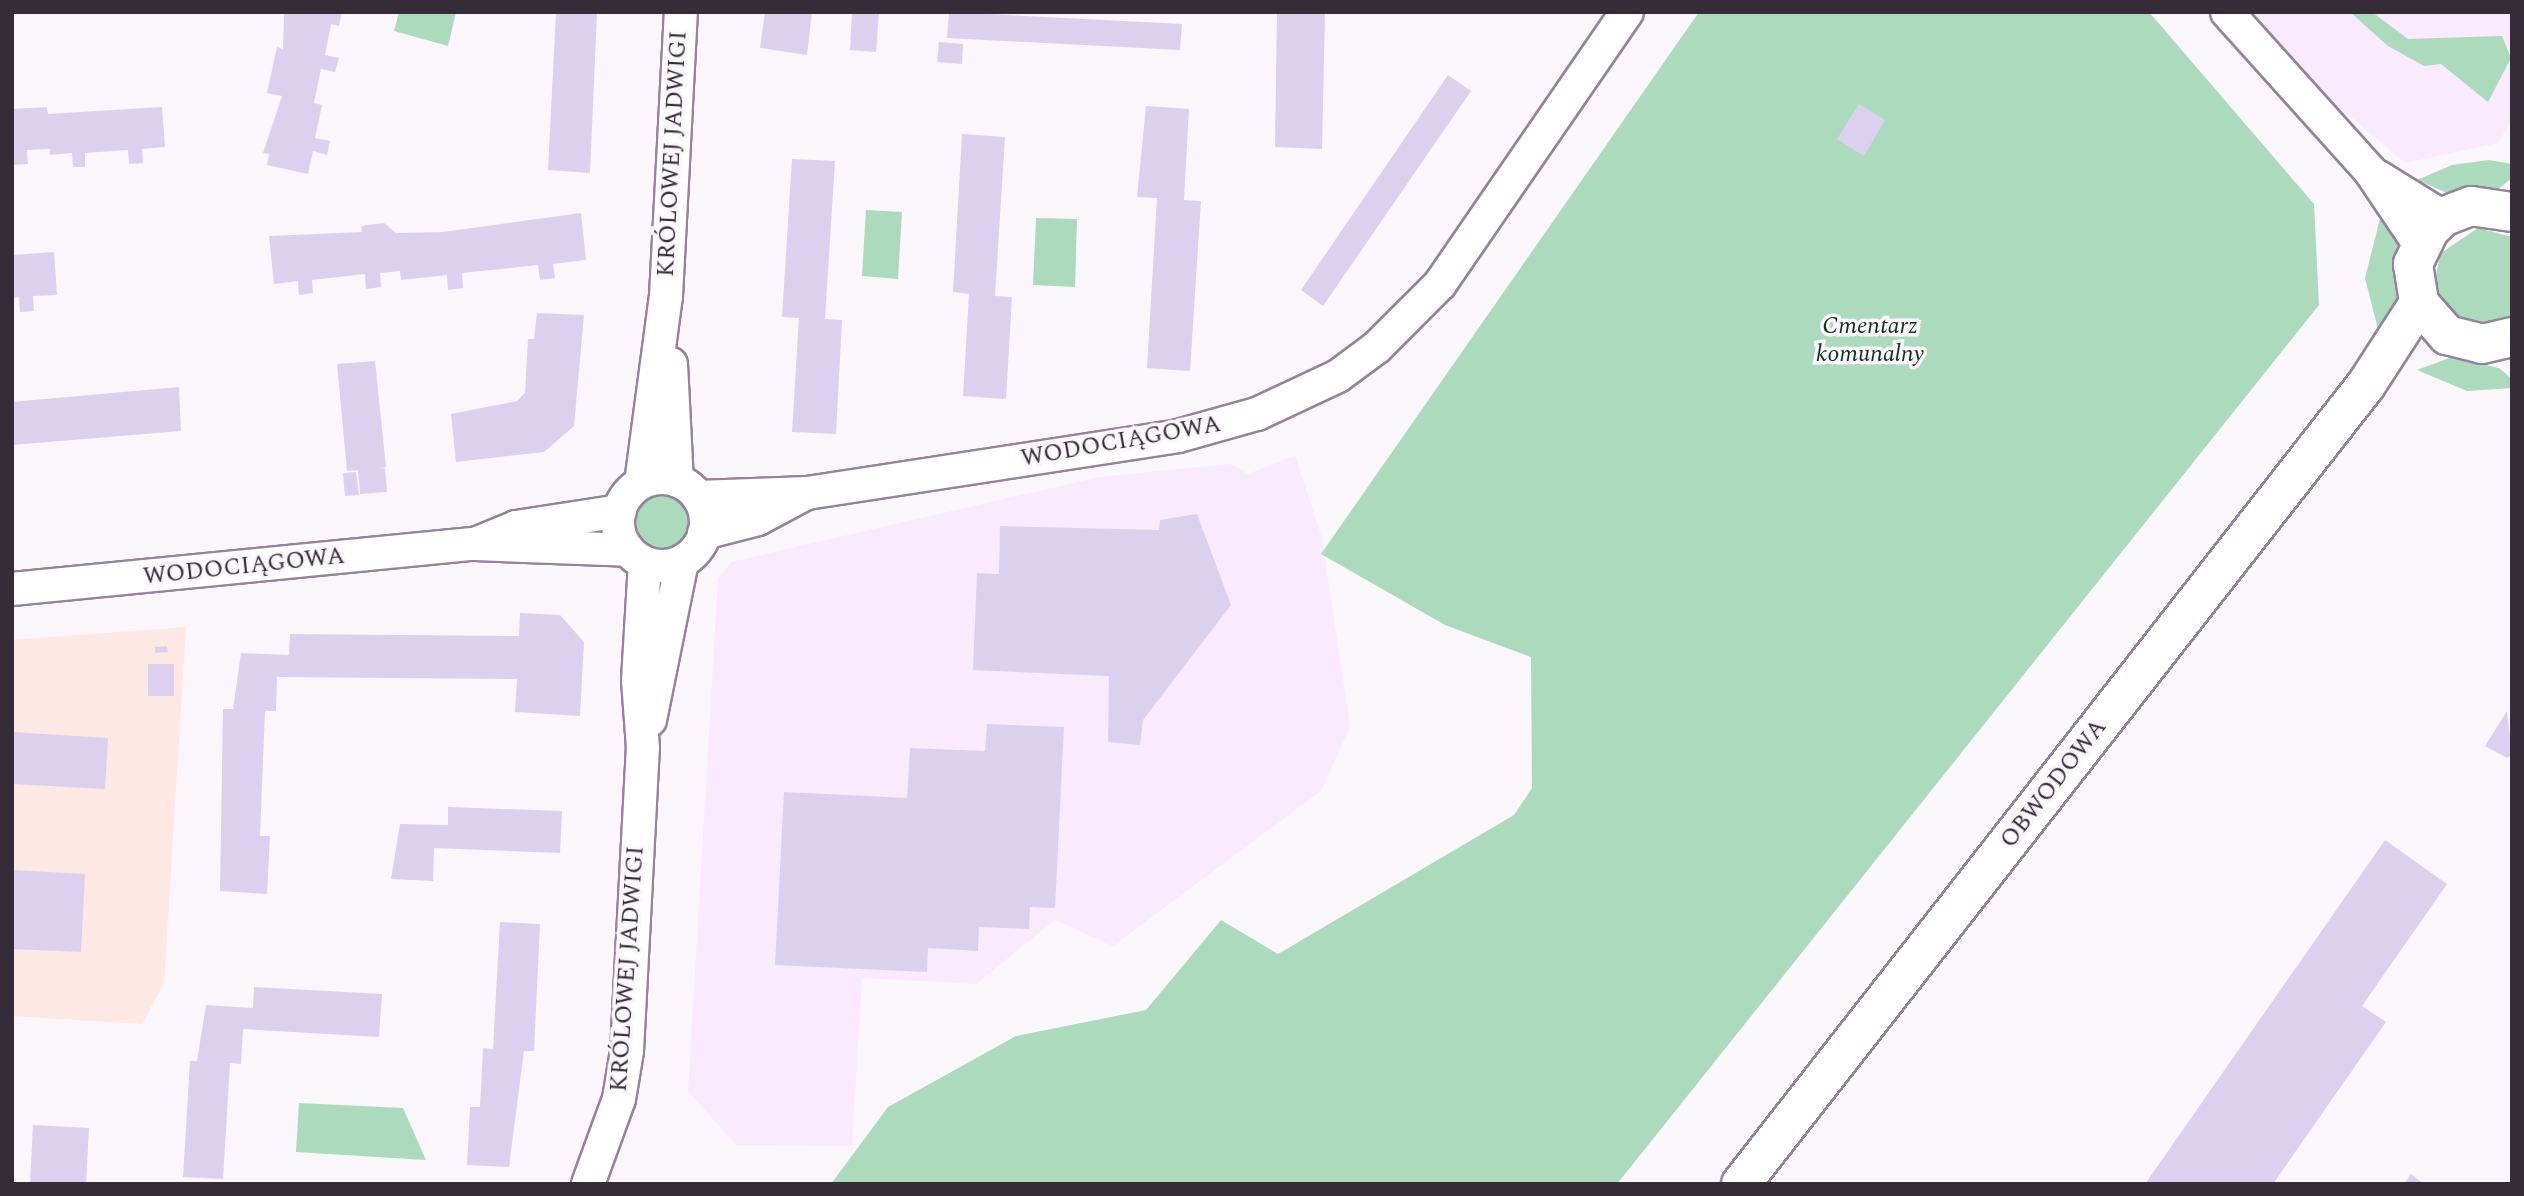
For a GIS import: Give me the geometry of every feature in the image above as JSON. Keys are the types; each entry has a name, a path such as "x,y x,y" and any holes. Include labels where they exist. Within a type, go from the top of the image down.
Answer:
{"main road":[{"path":"2508,205 2472,206 2431,231 2413,264 2419,303 2447,335 2508,345"},
{"name":"OBWODOWA","path":"1741,1184 2366,385 2419,303"},
{"name":"OBWODOWA","path":"2366,385 2447,335"}],"street":[{"name":"KRÓLOWEJ JADWIGI","path":"641,484 666,296 681,12"},
{"name":"WODOCIĄGOWA","path":"687,489 807,493 1178,436 1257,414 1338,376 1377,347 1440,284 1627,12"},
{"path":"2227,12 2370,172 2431,231"},
{"name":"KRÓLOWEJ JADWIGI","path":"666,296 687,489"},
{"path":"641,484 687,489 704,533 681,562 637,556 620,511 641,484"},
{"name":"WODOCIĄGOWA","path":"704,533 758,519 807,493"},
{"name":"WODOCIĄGOWA","path":"475,544 516,527 620,511"},
{"name":"WODOCIĄGOWA","path":"12,589 475,544 637,556"},
{"name":"KRÓLOWEJ JADWIGI","path":"588,1184 619,1099 627,1051 643,748 638,680 637,556"},
{"name":"KRÓLOWEJ JADWIGI","path":"643,748 681,562"}],"shaded area":[{"path":"2252,12 2512,12 2512,120 2498,143 2405,163 2330,99"},
{"path":"1295,455 1322,538 1350,727 1321,791 1113,946 1055,920 976,984 862,978 852,1146 736,1145 688,1091 718,579 731,562 1099,477 1230,464 1248,474"},
{"path":"186,627 164,983 142,1024 12,1016 12,640"}],"green space":[{"path":"399,12 456,12 448,46 394,31"},
{"name":"Cmentarz komunalny","path":"1699,12 2149,12 2314,204 2319,305 1617,1184 831,1184 888,1107 1016,1036 1146,1010 1221,920 1278,954 1514,815 1532,788 1531,657 1445,625 1321,554"},
{"path":"2350,12 2372,12 2408,39 2502,36 2511,58 2488,102 2441,64 2424,66 2388,46"},
{"path":"2489,160 2512,164 2512,178 2497,190 2452,195 2417,180 2452,165"},
{"path":"866,210 902,212 898,279 862,276"},
{"path":"2381,215 2401,249 2397,306 2380,337 2365,278"},
{"path":"1036,218 1077,219 1075,287 1033,285"},
{"path":"2478,228 2512,237 2512,318 2489,327 2459,321 2438,298 2434,283 2441,253"},
{"path":"2452,357 2499,368 2512,379 2512,388 2467,391 2417,370"},
{"path":"663,495 682,503 690,522 682,541 663,549 644,541 636,522 644,503"},
{"path":"299,1103 403,1108 426,1160 296,1152"}],"building":[{"path":"342,12 339,26 331,24 325,55 339,58 335,72 321,69 314,103 322,105 315,138 330,141 327,155 313,151 308,174 267,165 269,154 263,153 282,96 267,93 277,47 283,49 284,13"},
{"path":"556,12 597,13 590,173 548,170"},
{"path":"765,12 812,12 807,55 760,48"},
{"path":"852,12 879,12 876,52 850,50"},
{"path":"949,12 1182,24 1180,50 947,38"},
{"path":"1277,12 1325,12 1322,149 1275,147"},
{"path":"939,42 963,44 962,64 937,62"},
{"path":"1448,75 1471,91 1323,306 1301,290"},
{"path":"1859,104 1885,120 1864,156 1837,139"},
{"path":"1146,106 1189,109 1184,200 1201,201 1190,371 1147,368 1157,198 1137,197"},
{"path":"47,107 48,114 162,107 165,147 142,149 143,163 129,164 128,150 85,153 85,167 73,167 72,153 50,155 50,149 27,150 28,164 12,165 12,109"},
{"path":"962,134 1005,137 995,296 1012,297 1006,399 963,396 969,294 953,292"},
{"path":"792,159 835,161 825,319 842,320 836,434 792,432 799,318 782,317"},
{"path":"581,213 586,260 553,264 555,278 540,280 538,265 462,273 463,288 448,290 447,275 401,280 400,271 380,273 381,287 366,289 365,274 312,280 313,293 299,295 298,281 274,284 269,236 362,232 361,226 384,223 396,233 443,232"},
{"path":"54,252 57,295 33,296 34,311 20,312 19,297 12,298 12,255"},
{"path":"537,313 584,315 574,426 544,452 456,462 451,414 517,401 525,393 528,339 534,339"},
{"path":"375,361 386,467 377,469 385,468 387,492 360,494 358,470 347,471 337,364"},
{"path":"179,387 181,431 12,445 12,402"},
{"path":"356,472 359,495 345,496 343,473"},
{"path":"1197,514 1231,605 1143,720 1140,745 1108,742 1109,676 973,670 977,573 999,574 1000,526 1159,530 1160,520"},
{"path":"520,613 560,615 584,642 580,716 515,712 517,679 277,677 276,711 265,711 260,836 270,836 267,894 220,891 223,709 233,709 241,653 289,655 290,634 519,636"},
{"path":"167,646 168,652 155,653 155,647"},
{"path":"148,664 174,664 174,696 148,696"},
{"path":"2507,711 2512,755 2507,758 2485,746"},
{"path":"987,724 1064,727 1055,908 1030,907 1029,929 979,927 978,951 928,948 927,972 775,965 784,792 907,798 910,748 985,751"},
{"path":"12,732 108,738 105,789 12,784"},
{"path":"448,807 562,811 560,853 434,848 433,881 391,879 400,824 448,825"},
{"path":"2385,840 2447,884 2362,1006 2386,1022 2273,1184 2145,1184"},
{"path":"12,870 85,874 81,952 12,949"},
{"path":"500,922 540,924 534,1051 524,1051 509,1167 467,1165 470,1107 480,1107 483,1048 493,1049"},
{"path":"254,987 382,994 379,1037 243,1029 241,1064 230,1063 223,1179 183,1177 190,1061 197,1061 206,1005 253,1008"},
{"path":"33,1125 89,1128 86,1184 30,1184"},
{"path":"2411,1174 2424,1184 2404,1184"}]}
